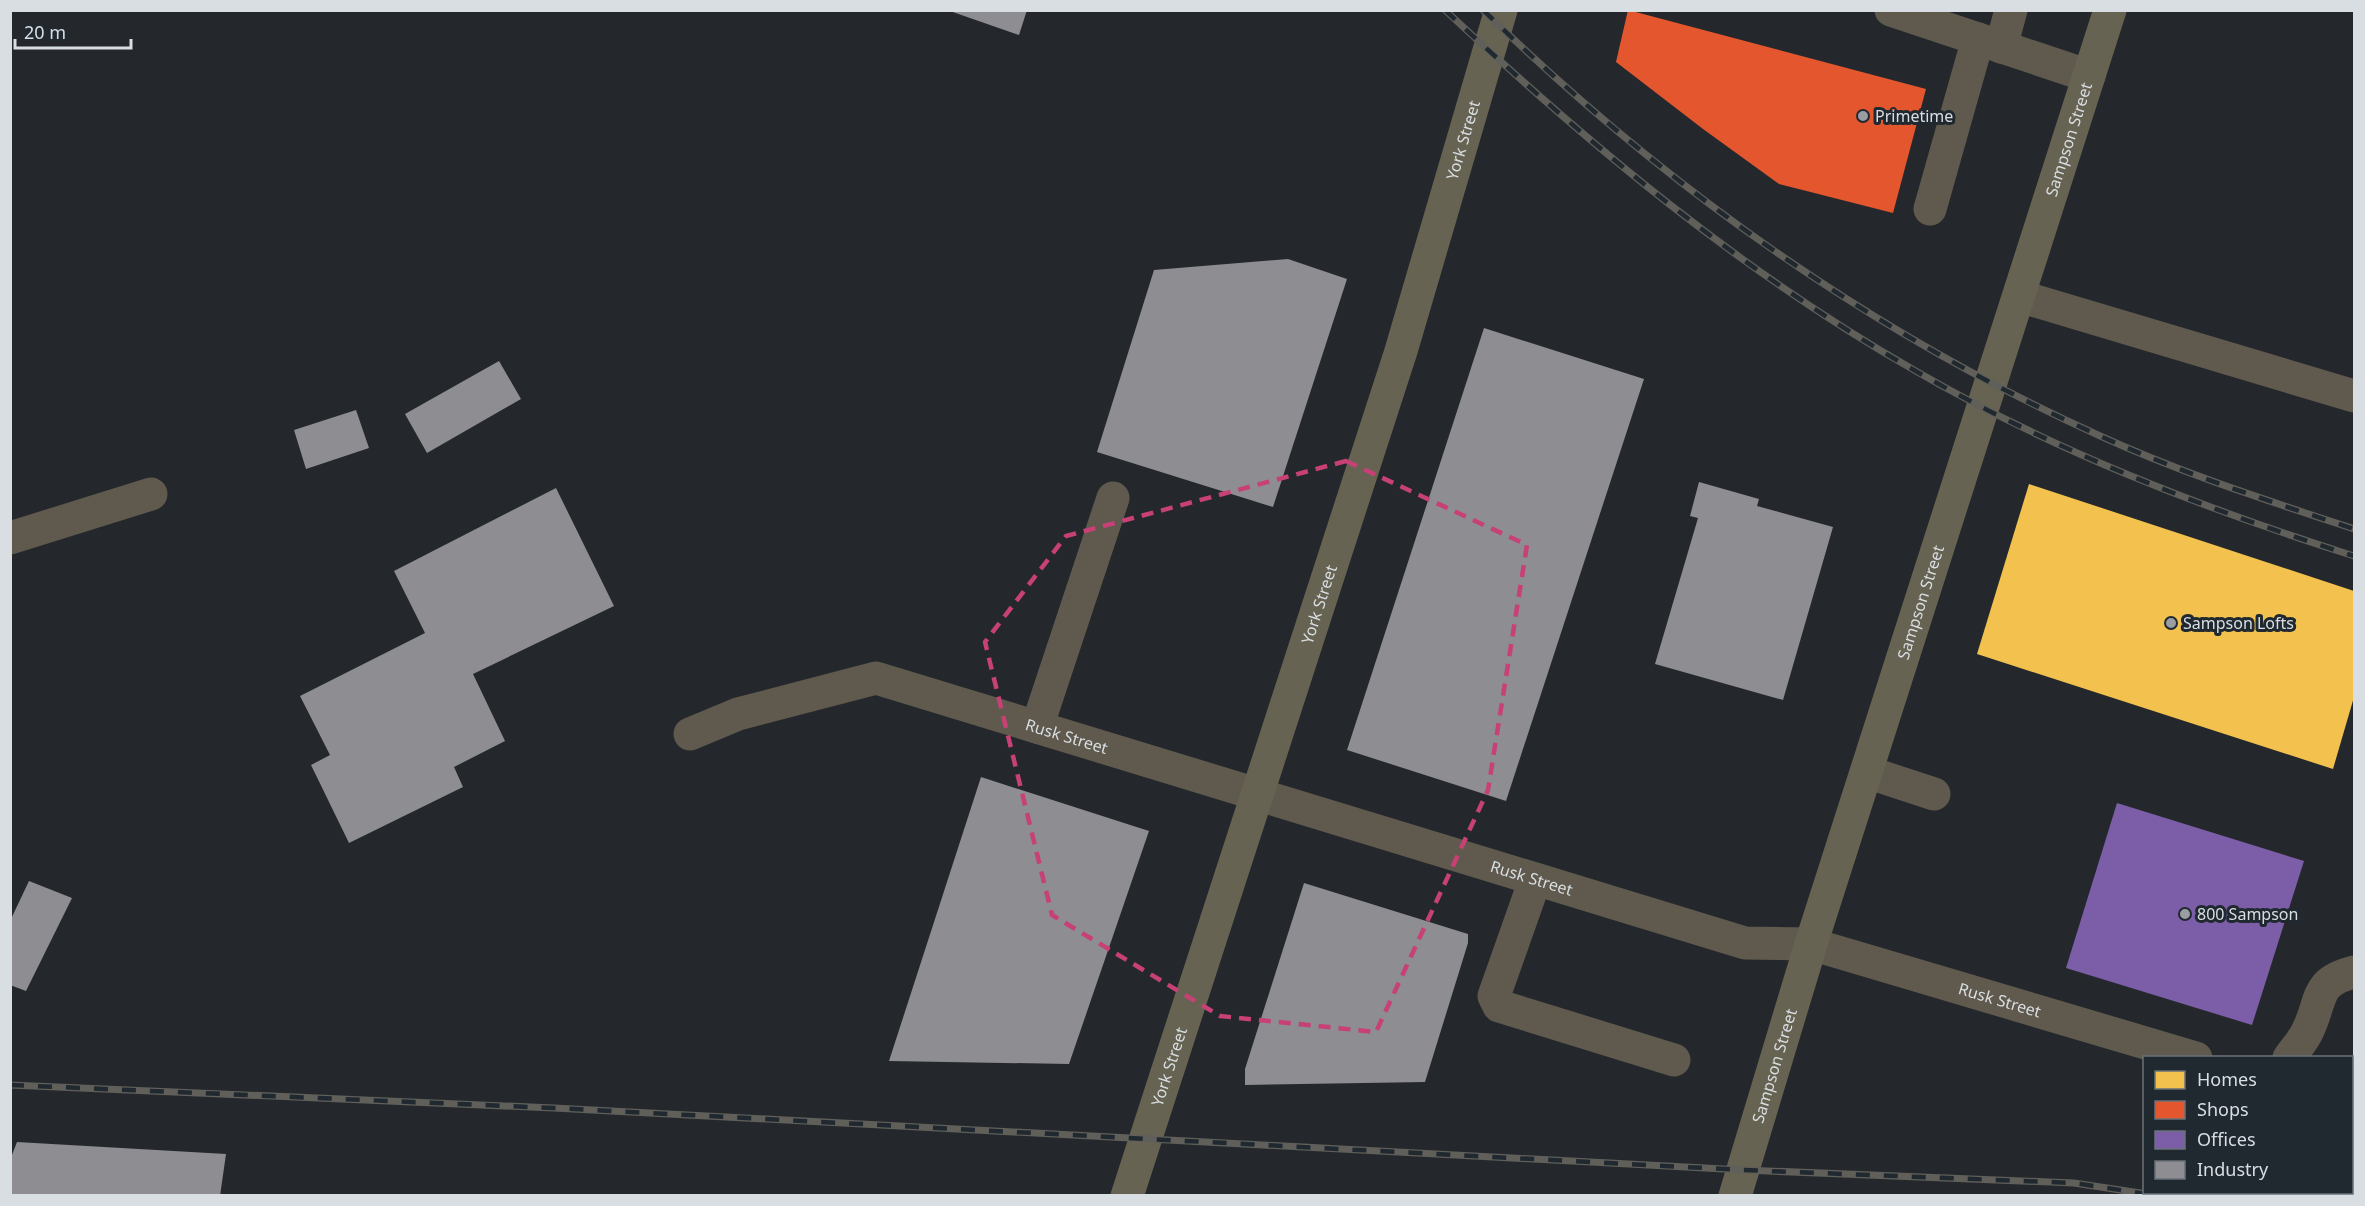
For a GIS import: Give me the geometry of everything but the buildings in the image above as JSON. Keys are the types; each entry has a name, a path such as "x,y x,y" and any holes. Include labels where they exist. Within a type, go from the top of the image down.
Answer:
{"main road":[{"name":"York Street","path":"1127,1196 1401,351 1501,10"},
{"name":"Sampson Street","path":"1735,1196 1811,944 2110,10"}],"street":[{"path":"1930,209 1989,43 2011,10"},
{"path":"1904,13 2089,76"},
{"path":"2019,296 2355,396"},
{"path":"10,538 151,494"},
{"path":"1036,727 1113,498"},
{"name":"Rusk Street","path":"690,734 738,714 876,678 1745,943 1811,944 2189,1056"},
{"path":"1867,772 1934,794"},
{"path":"1535,880 1494,996 1499,1006 1674,1060"},
{"path":"2290,1056 2308,1032 2321,992 2336,976 2355,972"}],"highlighted area":[{"path":"1346,461 1527,545 1488,790 1376,1032 1220,1016 1052,915 985,642 1066,536"}],"railway":[{"path":"1445,10 1555,109 1669,204 1728,249 1850,332 1966,399 2074,451 2184,497 2354,556"},
{"path":"1483,10 1623,136 1697,194 1772,250 1931,350 2013,394 2129,449 2225,486 2354,529"},
{"path":"10,1085 554,1108 1743,1170 2074,1183 2143,1193"},
{"path":"2147,1194 2160,1196"}],"place":[{"name":"Primetime","path":"1863,116"},
{"name":"Sampson Lofts","path":"2171,623"},
{"name":"800 Sampson","path":"2185,914"}]}
